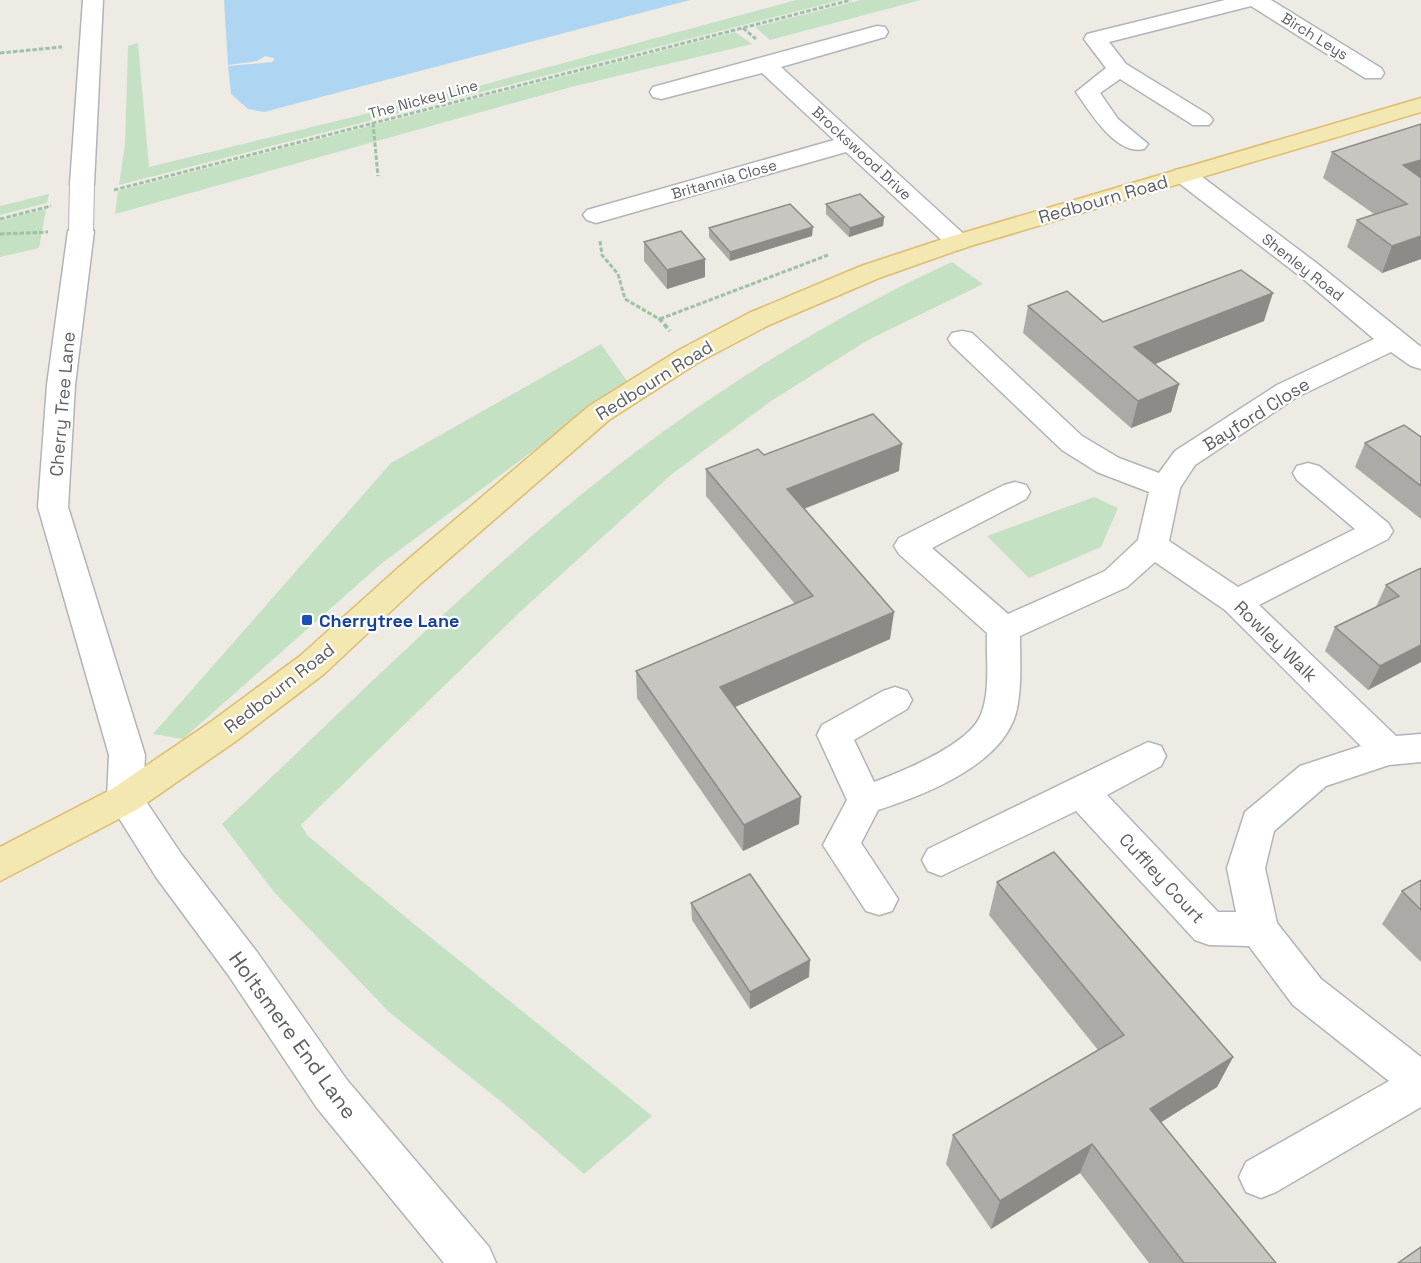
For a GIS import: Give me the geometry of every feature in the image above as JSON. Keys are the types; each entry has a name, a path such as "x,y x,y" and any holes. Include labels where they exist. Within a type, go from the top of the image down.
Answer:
{"main road":[{"name":"Redbourn Road","path":"0,865 125,799 224,731 312,665 409,576 599,413 689,356 807,296 958,242 1421,105"}],"street":[{"name":"Cherry Tree Lane","path":"93,0 90,44 93,188 81,231 61,385 52,507 127,754 125,799"},
{"path":"1151,0 1176,17"},
{"path":"1201,120 1118,68 1095,39 1250,0"},
{"name":"Birch Leys","path":"1256,0 1373,73"},
{"path":"661,92 766,65 790,55 877,32"},
{"name":"Brockswood Drive","path":"766,65 958,242"},
{"path":"1118,68 1087,92 1110,124 1136,144"},
{"name":"Britannia Close","path":"596,215 851,143"},
{"name":"Shenley Road","path":"1184,176 1310,271 1393,341 1421,360"},
{"path":"962,339 1072,443 1107,465 1165,487"},
{"name":"Bayford Close","path":"1153,545 1165,487 1185,458 1287,391 1393,341"},
{"path":"1236,602 1377,531 1308,473"},
{"path":"1004,629 910,546 1016,492"},
{"path":"1004,629 1116,579 1153,545"},
{"name":"Rowley Walk","path":"1153,545 1236,602 1405,749"},
{"path":"879,899 842,846 865,800 895,791 972,751 998,717 1004,629"},
{"path":"865,800 834,735 895,700"},
{"path":"1261,1177 1421,1084 1376,1044 1307,992 1259,930 1246,868 1258,824 1313,776 1405,749"},
{"path":"941,860 1081,792 1148,756"},
{"name":"Cuffley Court","path":"1081,792 1209,928 1259,930"},
{"name":"Holtsmere End Lane","path":"125,799 169,866 243,964 332,1094 473,1263"}],"path":[{"name":"The Nickey Line","path":"93,188 851,0"},
{"path":"0,53 90,44"},
{"path":"373,123 378,176"},
{"path":"0,219 60,204"},
{"path":"596,215 602,255 618,274 625,299 660,319 689,356"},
{"path":"0,234 81,231"}],"green space":[{"path":"796,0 841,0 119,185 125,144 128,46 138,43 149,167 475,87"},
{"path":"861,0 921,0 770,40 755,27"},
{"path":"735,32 752,44 571,87 115,214 118,191"},
{"path":"49,194 47,203 0,215 0,206"},
{"path":"46,209 39,248 0,257 0,221"},
{"path":"952,262 983,284 868,340 771,401 672,474 521,611 301,825 307,835 350,871 652,1116 584,1174 503,1103 389,1012 274,892 222,824 496,567 611,471 671,426 773,358 843,317"},
{"path":"601,344 627,381 382,563 183,739 153,734 391,463"},
{"path":"1094,497 1118,508 1101,547 1029,578 987,536"}],"water":[{"path":"224,0 690,0 264,112 248,109 231,94 228,66 273,62 274,58 265,56 257,61 228,65"}],"building":[{"path":"1421,124 1421,160 1403,165 1421,178 1421,236 1392,246 1357,220 1407,204 1332,152"},
{"path":"860,194 884,217 850,228 826,204"},
{"path":"790,204 813,227 730,252 709,228"},
{"path":"681,231 705,259 667,270 644,242"},
{"path":"1241,270 1273,293 1134,347 1179,384 1138,401 1028,306 1067,291 1103,322"},
{"path":"873,414 902,444 787,489 894,612 720,687 801,797 744,825 636,671 813,596 706,469 758,449 764,455"},
{"path":"1404,425 1421,437 1421,486 1365,443"},
{"path":"1421,568 1421,645 1380,666 1335,627 1399,596 1386,585"},
{"path":"1054,852 1233,1057 1150,1109 1276,1263 1184,1263 1092,1144 1000,1201 953,1135 1124,1035 997,882"},
{"path":"750,874 810,960 750,992 691,903"},
{"path":"1421,880 1421,910 1402,891"},
{"path":"1421,1247 1421,1263 1398,1263"}],"place":[{"name":"Cherrytree Lane","path":"307,620"}]}
